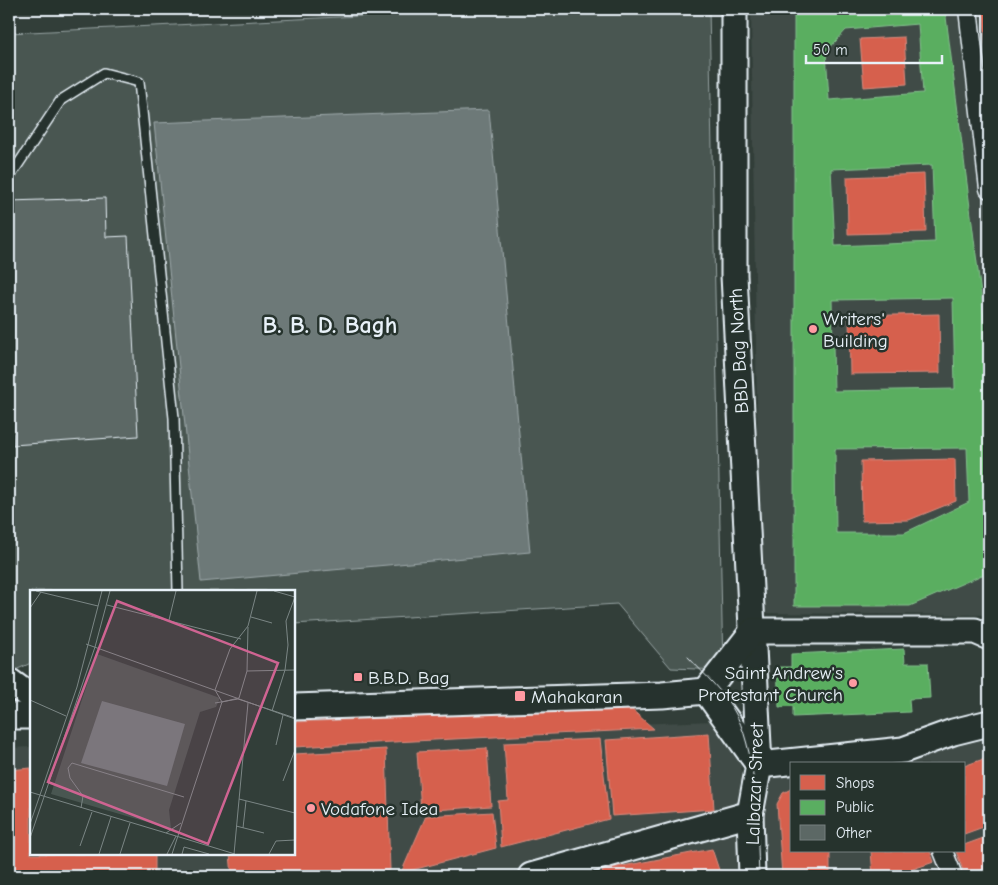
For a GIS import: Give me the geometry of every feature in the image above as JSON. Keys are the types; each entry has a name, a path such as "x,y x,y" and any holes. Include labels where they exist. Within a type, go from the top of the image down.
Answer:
{"main road":[{"name":"BBD Bag North","path":"734,9 734,275 756,692"},
{"path":"295,707 662,695 706,691 753,631 975,631 989,638"},
{"path":"9,681 30,696"},
{"path":"706,691 759,765 790,763"},
{"name":"Lalbazar Street","path":"752,876 750,814 759,765 756,692"},
{"path":"9,716 30,716"},
{"path":"814,762 906,757 953,732 989,723"},
{"path":"531,876 750,814"}],"street":[{"path":"968,9 989,189"},
{"path":"943,852 953,876"}],"lane":[{"path":"9,178 61,100 104,74 139,82 174,418 178,590"}],"shaded area":[{"path":"505,9 709,9 723,670 671,668 617,604 295,624 295,590 30,590 30,663 9,673 9,33"},
{"path":"751,9 989,9 989,615 760,613"},
{"path":"489,110 530,552 201,582 154,123"},
{"path":"740,720 744,876 9,876 9,748 30,747 30,855 295,855 295,737"},
{"path":"989,731 989,876 760,876 756,774 790,768 790,852 966,852 966,762 833,762"}],"building: Shops":[{"path":"983,9 989,9 989,75"},
{"path":"904,37 907,84 864,87 860,39"},
{"path":"924,174 926,232 848,234 847,177"},
{"path":"939,314 940,373 850,374 849,316"},
{"path":"955,459 956,501 909,520 862,521 861,461"},
{"name":"Mahakaran","path":"630,708 654,729 295,747 295,722"},
{"path":"709,733 714,809 612,816 606,740"},
{"path":"600,739 609,819 501,847 498,801 508,800 504,743"},
{"path":"487,748 491,806 421,811 417,752"},
{"path":"386,749 390,870 363,876 232,876 230,855 295,855 295,754"},
{"path":"989,757 989,825 966,833 966,765"},
{"path":"30,768 30,855 155,855 155,876 9,876 9,770"},
{"path":"790,790 790,852 830,852 830,872 810,876 782,876 777,804 783,793"},
{"path":"492,812 496,848 401,873 426,816"},
{"path":"989,836 989,867 965,876 956,852 966,852 966,844"},
{"path":"712,849 721,876 603,876 602,870"},
{"path":"871,852 930,852 934,862 904,872 873,876"}],"building: Public":[{"name":"Writers' Building","path":"794,9 945,9 989,358 989,572 910,606 794,606","holes":["918,24 923,93 829,100 826,52 846,30","932,165 935,242 835,246 831,169","953,298 955,389 834,391 832,300","967,448 969,502 904,533 836,533 835,449"]},
{"name":"Saint Andrew's Protestant Church","path":"904,649 905,663 928,663 930,698 909,699 910,712 793,717 793,706 779,707 777,667 791,667 791,654"}],"building: Other":[{"path":"105,198 106,237 128,236 138,436 13,445 9,344 9,201"}],"tram line":[{"path":"688,657 727,700 737,716 744,734 753,773 759,876"}],"place":[{"name":"Writers' Building","path":"813,329"},
{"name":"B.B.D. Bag","path":"358,677"},
{"name":"Saint Andrew's Protestant Church","path":"853,683"},
{"name":"Mahakaran","path":"520,696"},
{"name":"Vodafone Idea","path":"311,808"}],"district":[{"name":"B. B. D. Bagh","path":"330,325"}]}
